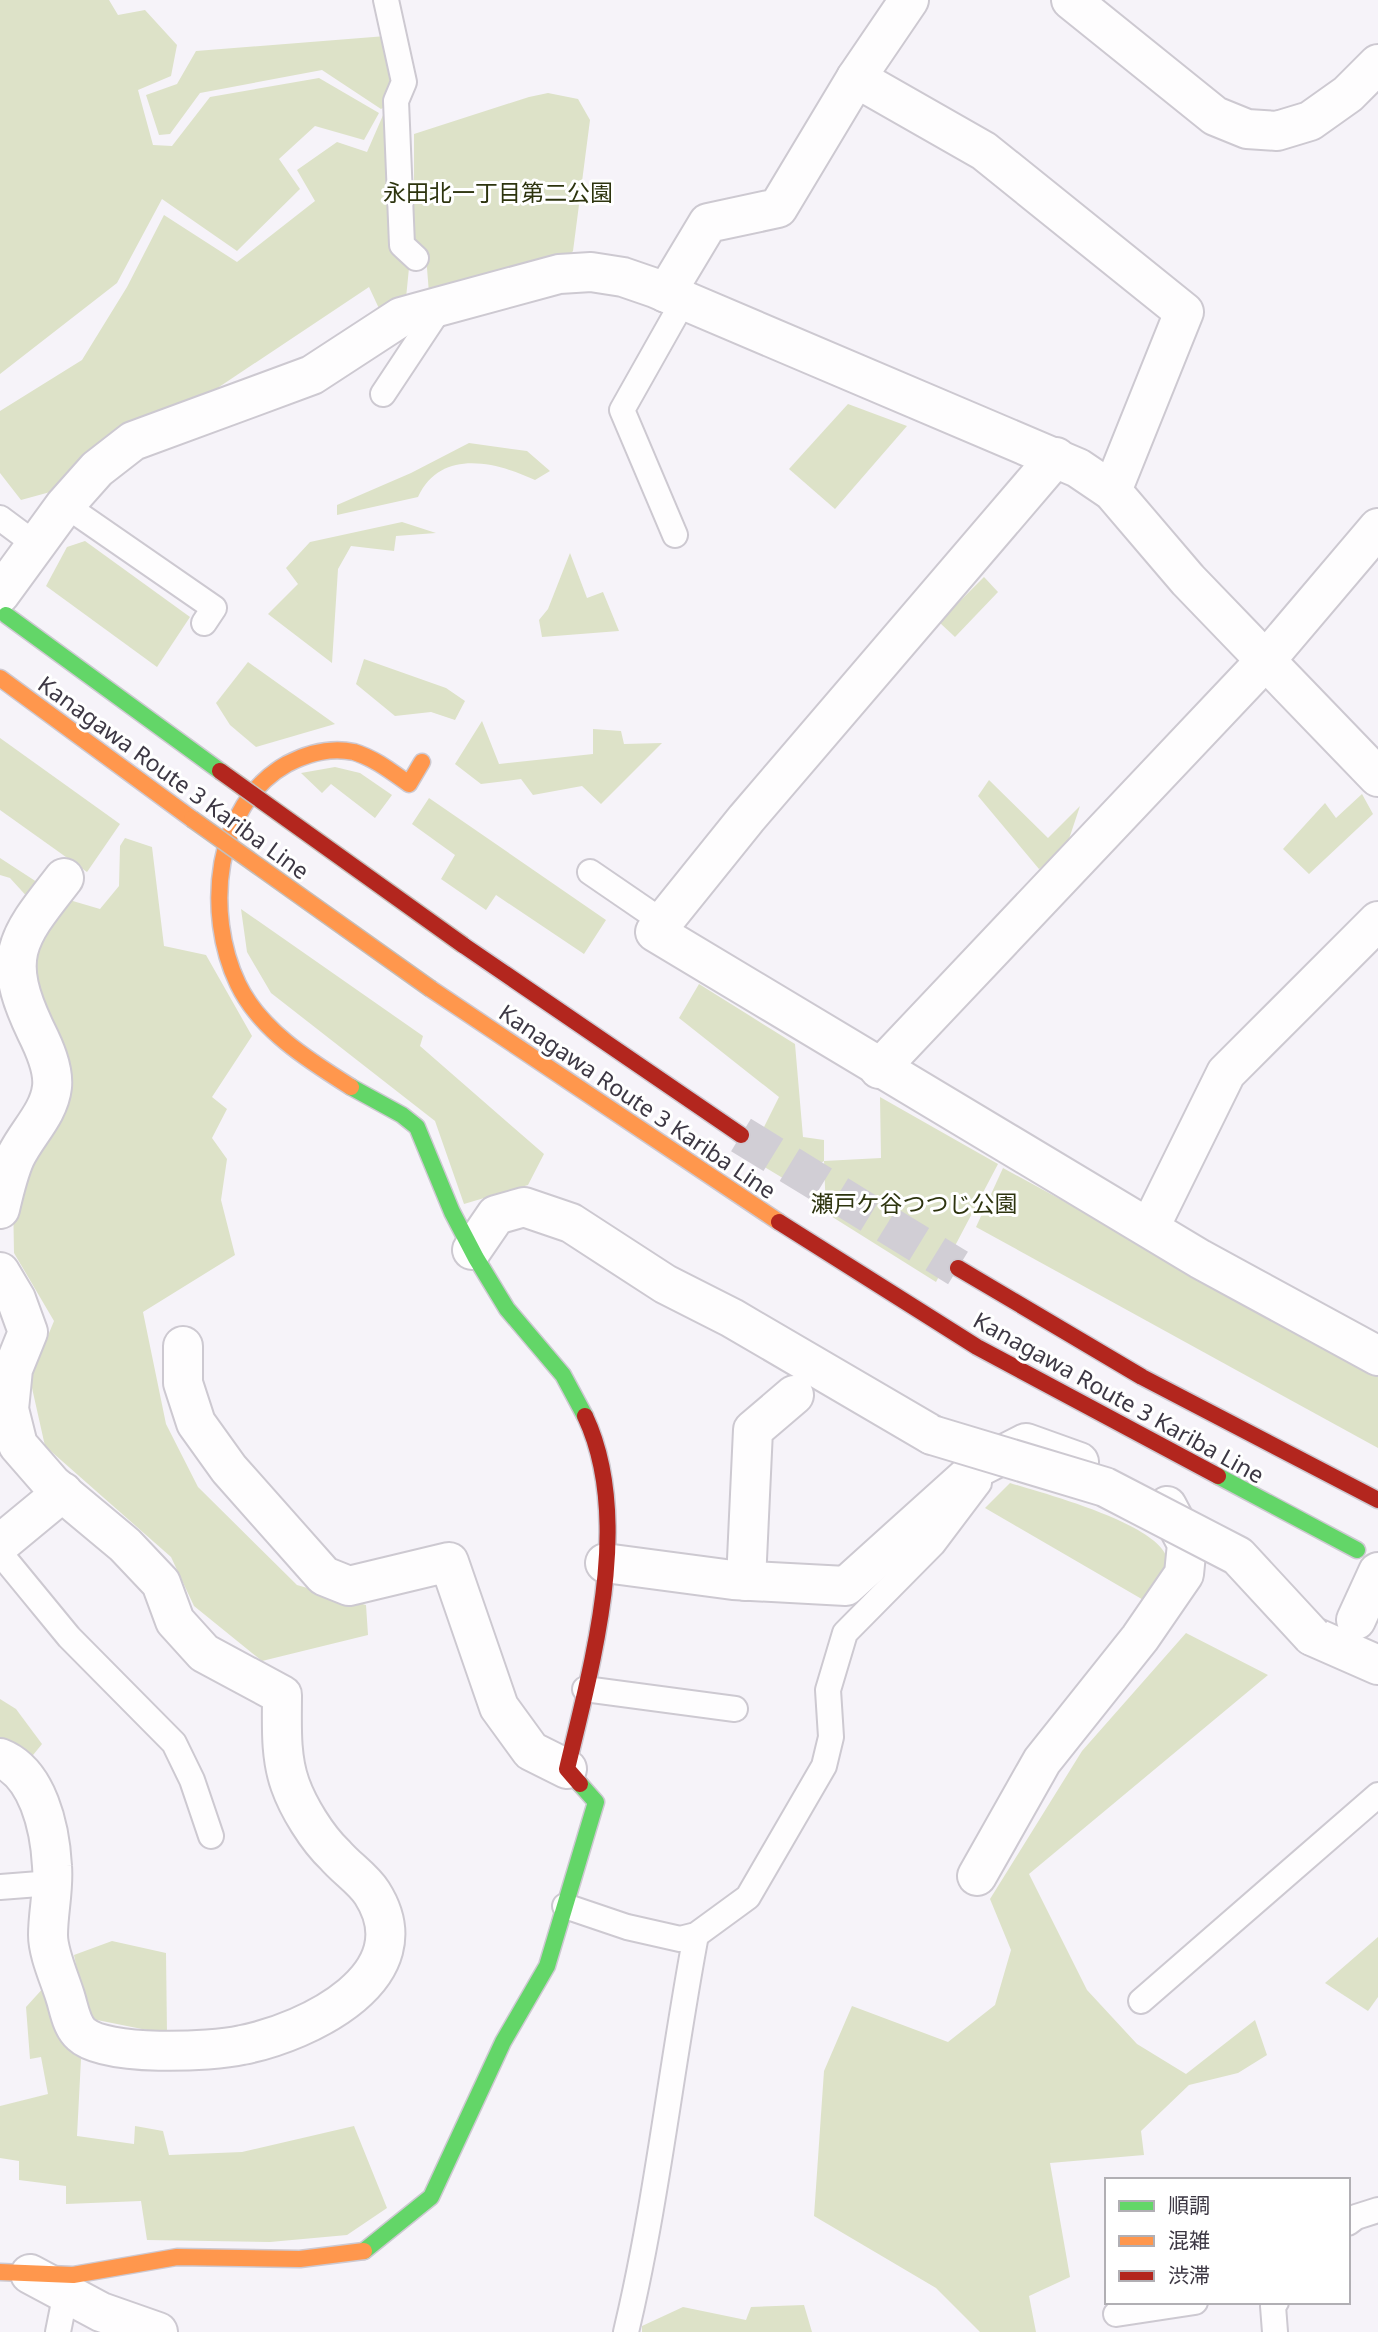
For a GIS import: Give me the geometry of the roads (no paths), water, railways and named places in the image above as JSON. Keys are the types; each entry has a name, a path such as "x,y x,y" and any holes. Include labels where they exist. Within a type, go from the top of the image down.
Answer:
{"main road":[{"name":"Kanagawa Route 3 Kariba Line","path":"3,605 220,771 463,945 741,1135"},
{"name":"Kanagawa Route 3 Kariba Line","path":"0,678 192,820 431,989 742,1199 977,1347 1367,1561"},
{"path":"15,2273 73,2275 177,2257 300,2259 368,2251 431,2197 503,2042 547,1966 596,1802 567,1769 598,1627 605,1563 603,1486 593,1433 569,1384 507,1308 461,1233 416,1125 331,1075 281,1037 246,998 229,963 222,926 225,862 232,825 249,799 280,768 315,750 350,752 381,764 409,784 422,762"},
{"name":"Kanagawa Route 3 Kariba Line","path":"958,1268 1142,1377 1378,1500"}],"street":[{"path":"675,297 708,223 778,208 856,78 909,0"},
{"path":"1071,0 1215,117 1247,129 1277,131 1310,121 1348,94 1378,64"},
{"path":"856,78 984,150 1184,312 1112,491"},
{"path":"3,605 35,544 65,505 97,469 133,441 284,388 312,375 401,317 559,274 591,272 623,277 675,297 1056,457 1112,491 1188,580 1378,777"},
{"path":"1056,457 746,819 655,932 878,1069 1212,1266 1378,1356"},
{"path":"878,1069 1266,660 1378,528"},
{"path":"0,1209 16,1157 43,1114 52,1087 47,1052 27,1013 17,976 16,949 27,925 64,878"},
{"path":"1150,1227 1226,1073 1378,921"},
{"path":"472,1251 496,1215 524,1207 572,1223 666,1284 732,1318 932,1435 1105,1487 1238,1556 1312,1636 1378,1665"},
{"path":"0,1272 16,1299 28,1332 13,1369 9,1409 18,1445 63,1492 125,1545 161,1584 175,1621 204,1653 282,1695 281,1740 290,1784 332,1853 371,1891 383,1914 384,1942 378,1966 355,1995 322,2015 283,2034 243,2045 193,2052 149,2050 100,2042 82,2035 72,2019 48,1937 52,1865 38,1799 21,1770 0,1758"},
{"path":"183,1346 183,1384 196,1423 229,1469 324,1576 349,1586 449,1562 499,1707 531,1751 567,1769"},
{"path":"746,1581 753,1430 794,1395"},
{"path":"605,1563 746,1581 846,1586 977,1468 1026,1443 1102,1469 1168,1506 1188,1544 1184,1574 1140,1638 1042,1761 977,1876"},
{"path":"0,1544 63,1492"},
{"path":"1356,1620 1367,1561"},
{"path":"15,2273 65,2292 101,2312 159,2332"}],"lane":[{"path":"386,0 404,82 396,101 402,245 416,258"},
{"path":"675,297 622,410 675,535"},
{"path":"383,394 442,305"},
{"path":"65,505 214,608 204,623"},
{"path":"0,518 35,544"},
{"path":"590,872 663,922"},
{"path":"565,1906 640,1930 680,1939 696,1935 748,1897 824,1766 831,1737 828,1690 845,1633 933,1544 975,1491 992,1461"},
{"path":"0,1553 69,1637 174,1744 192,1780 211,1836"},
{"path":"585,1689 735,1709"},
{"path":"1141,2001 1378,1795"},
{"path":"0,1887 52,1883"},
{"path":"626,2332 644,2257 672,2060 696,1935"},
{"path":"1350,2222 1378,2210"},
{"path":"58,2332 65,2292"},
{"path":"1116,2314 1182,2304"},
{"path":"1266,2304 1275,2332"}],"tunnel":[{"path":"741,1135 958,1268"}],"park label":[{"name":"永田北一丁目第二公園","path":"498,192"},
{"name":"瀬戸ケ谷つつじ公園","path":"914,1203"}]}
